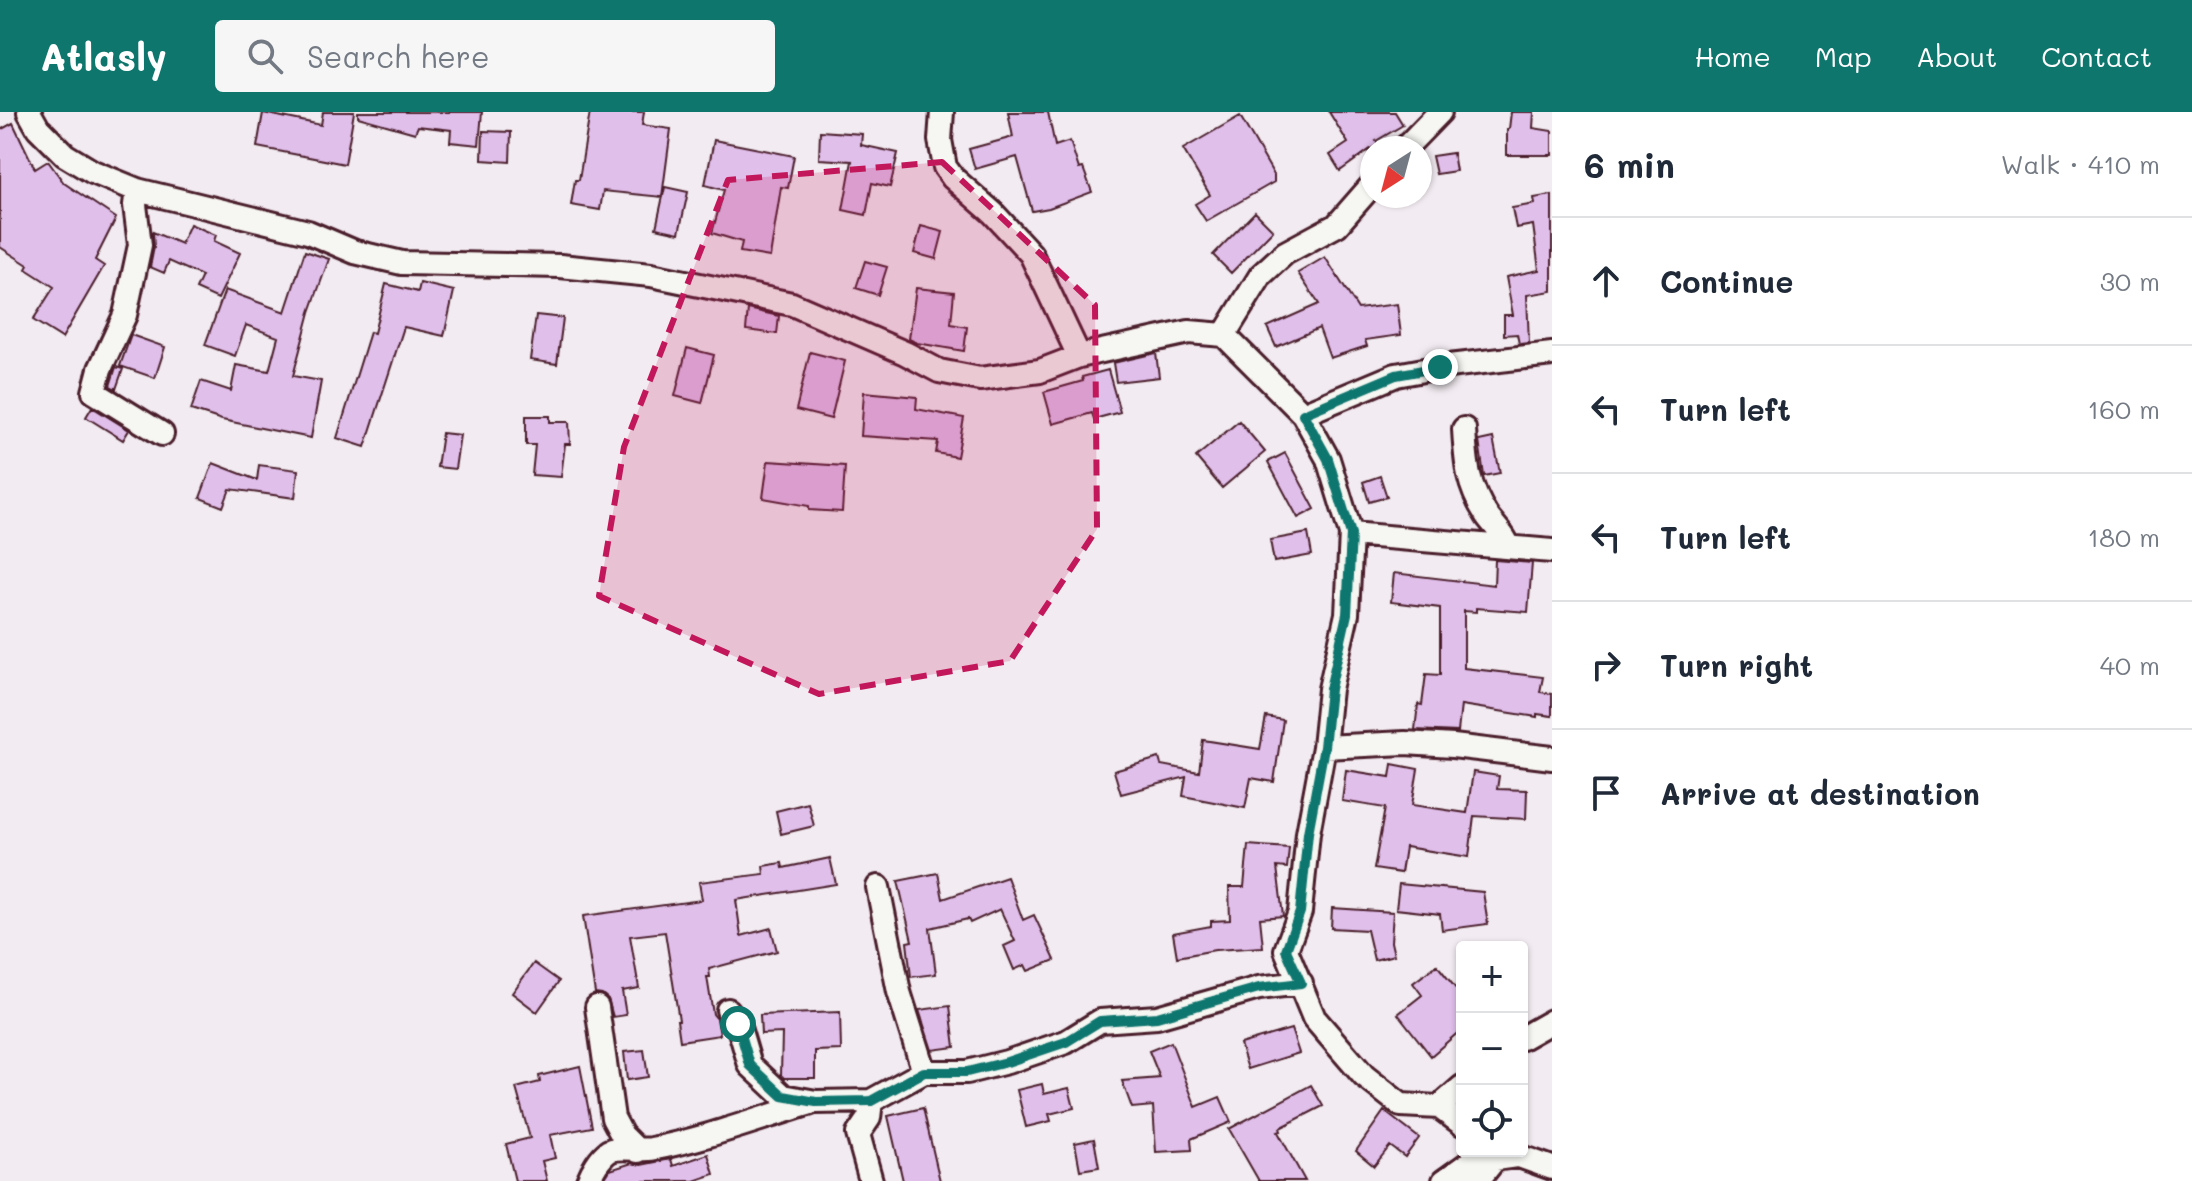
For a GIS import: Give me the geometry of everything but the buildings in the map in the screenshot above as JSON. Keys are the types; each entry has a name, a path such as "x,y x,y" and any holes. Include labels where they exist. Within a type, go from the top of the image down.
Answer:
{"street":[{"path":"29,112 38,128 65,155 93,172 137,190 308,232 355,252 402,263 560,266 651,275 740,292 792,304 939,371 980,379 1040,371 1079,356 1189,332 1224,335 1303,414 1328,459 1351,534 1347,614 1330,689 1324,747 1308,833 1300,912 1286,950 1314,1018 1364,1076 1401,1105 1439,1107 1456,1120"},
{"path":"942,112 940,140 945,167 1031,254 1079,356"},
{"path":"1417,136 1440,112"},
{"path":"137,190 135,205 140,245 125,315 100,369 94,392 162,434"},
{"path":"1224,335 1261,275 1285,253 1337,225 1360,199"},
{"path":"1303,414 1396,375 1552,354"},
{"path":"1464,429 1467,476 1485,512 1504,534 1509,547"},
{"path":"1351,534 1552,551"},
{"path":"1324,747 1405,743 1552,758"},
{"path":"878,887 899,992 924,1072"},
{"path":"728,1010 738,1024 750,1065 783,1096 816,1102 871,1101 924,1072 967,1072 1007,1062 1066,1042 1100,1021 1157,1017 1259,988 1301,983"},
{"path":"597,1007 613,1118 622,1135 638,1151"},
{"path":"1528,1035 1552,1021"},
{"path":"1439,1107 1456,1092"},
{"path":"871,1101 869,1118 858,1134 871,1181"},
{"path":"588,1181 601,1159 610,1151 621,1148 638,1151 679,1144 816,1102"},
{"path":"1444,1181 1478,1157"},
{"path":"1468,1181 1483,1174 1500,1157"},
{"path":"1521,1157 1552,1168"}],"highlighted area":[{"path":"942,162 1095,305 1097,529 1010,661 819,694 599,596 624,447 728,180"}],"route":[{"path":"738,1024 750,1065 783,1096 816,1102 871,1101 924,1072 967,1072 1007,1062 1066,1042 1100,1021 1157,1017 1259,988 1301,983 1286,950 1300,912 1308,833 1324,747 1330,689 1347,614 1351,534 1328,459 1303,414 1396,375 1440,367"}]}
